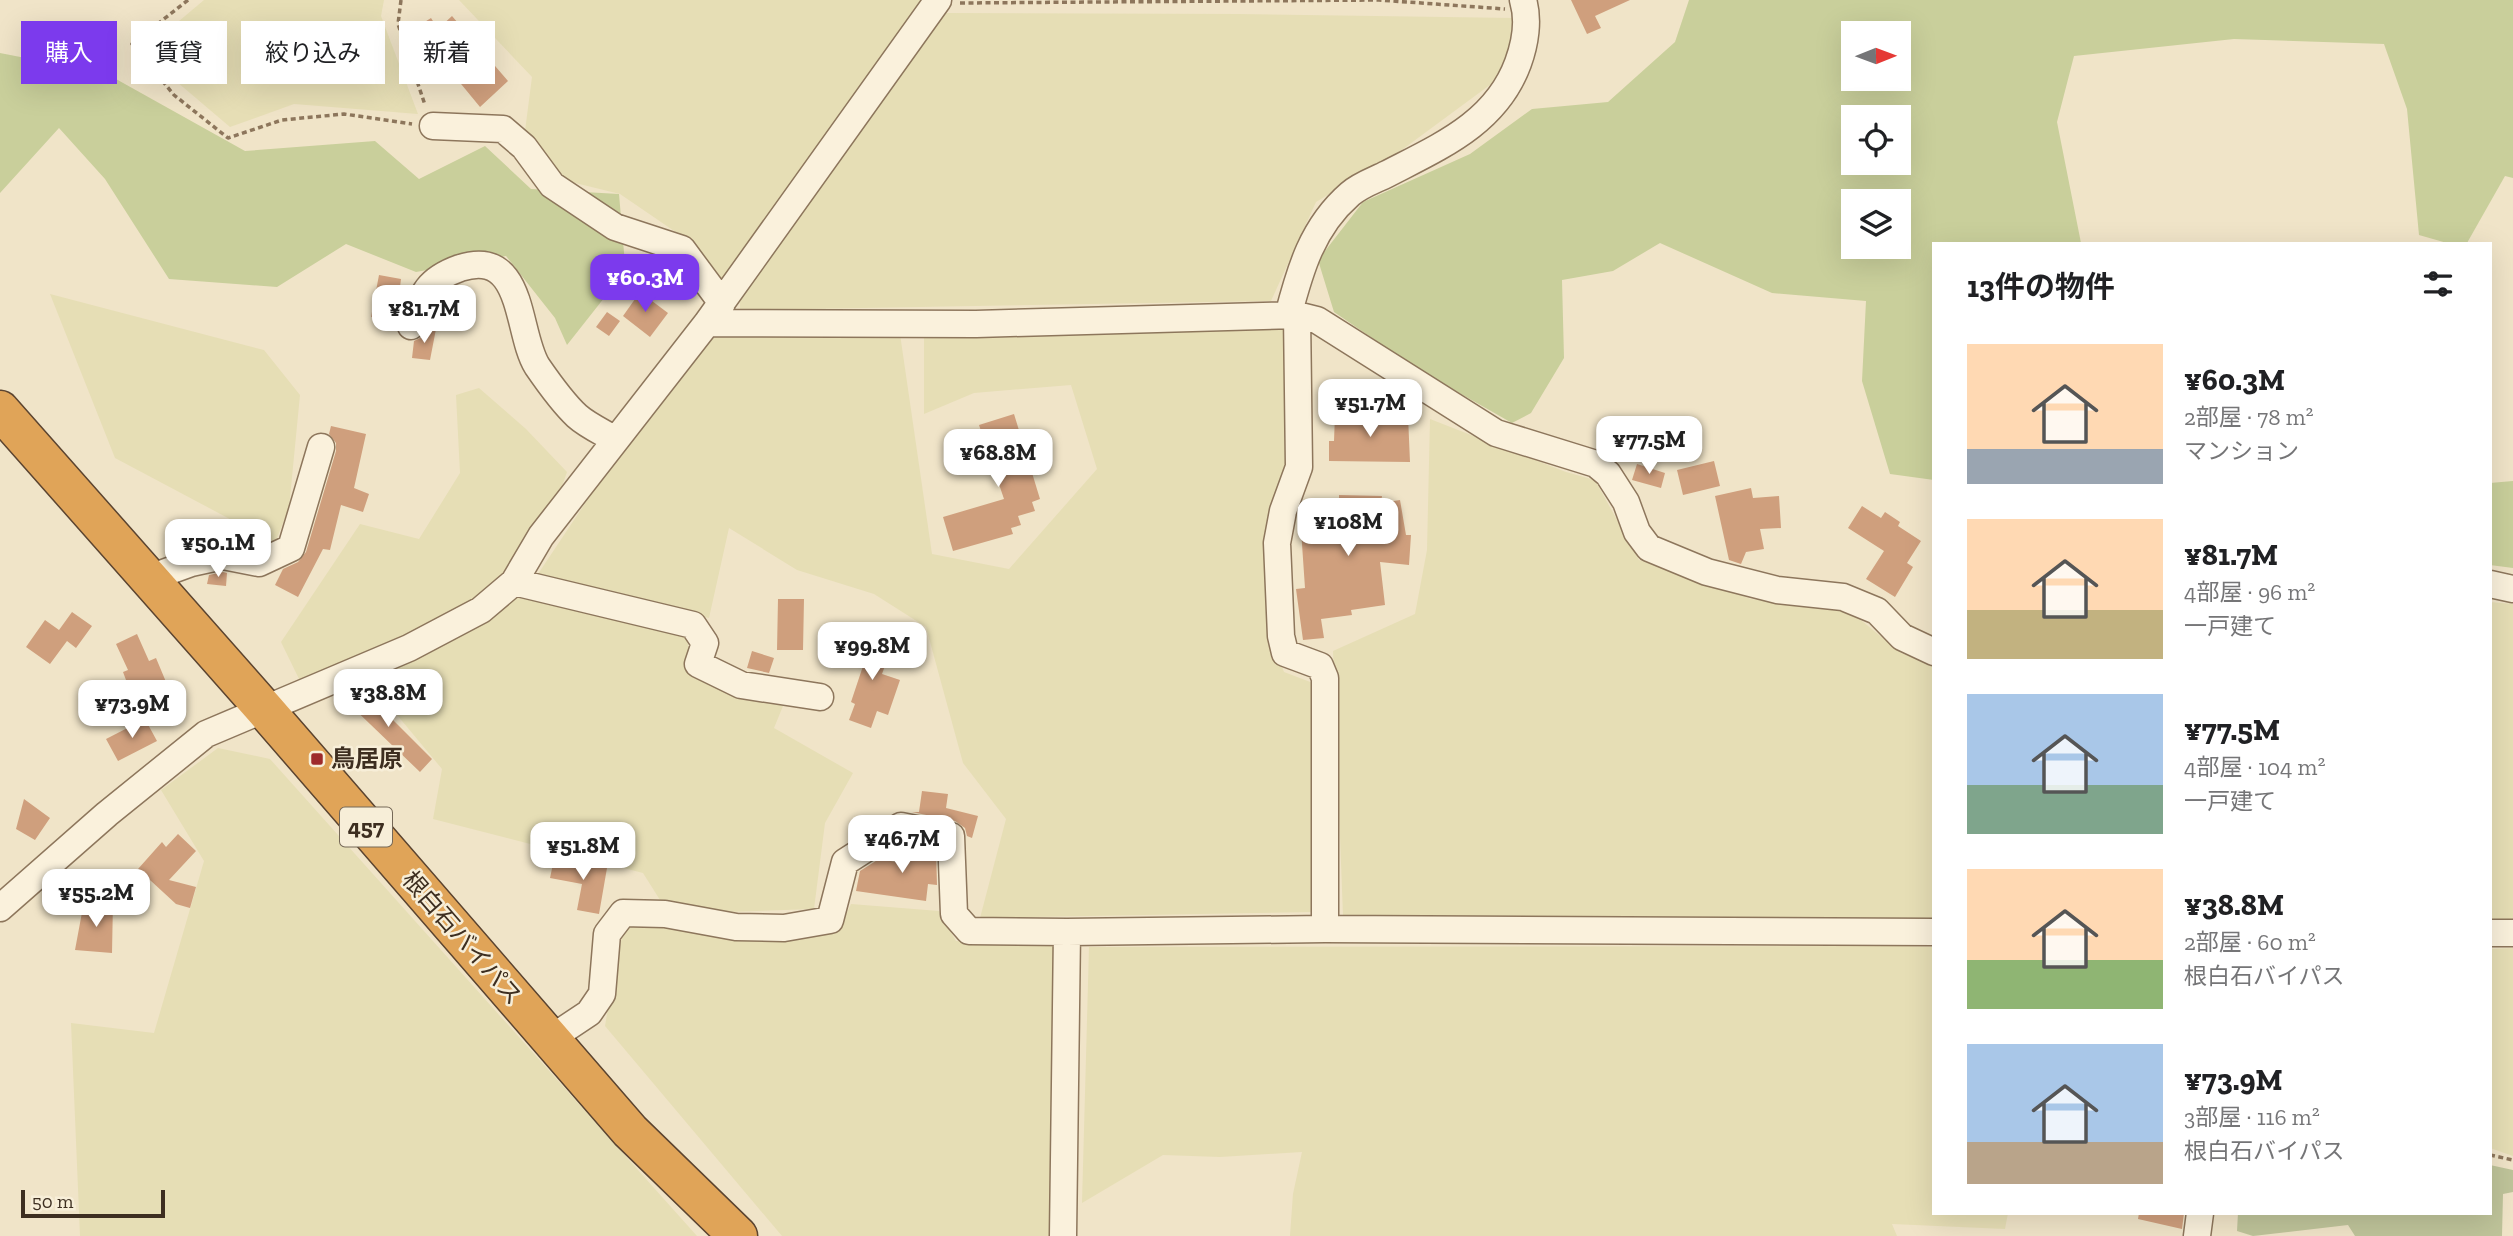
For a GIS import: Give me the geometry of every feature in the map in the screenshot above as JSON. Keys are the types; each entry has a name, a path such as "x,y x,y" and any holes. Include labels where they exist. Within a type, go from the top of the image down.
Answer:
{"highway":[{"name":"根白石バイパス","path":"0,410 630,1132 738,1236"}],"street":[{"path":"0,908 107,814 206,734 409,648 481,610 514,582 541,536 614,439 715,313 937,2"},
{"path":"1325,929 1325,678 1320,666 1285,653 1281,636 1277,557 1283,511 1299,467 1293,316 1302,263 1319,228 1351,193 1432,151 1478,122 1509,87 1524,44 1524,5"},
{"path":"433,126 503,128 524,147 552,185 615,227 682,249 715,313"},
{"path":"411,326 424,290 439,278 461,268 478,265 494,267 510,285 536,364 578,417 614,439"},
{"path":"715,313 976,324 1293,316 1317,320 1496,433 1596,464 1608,474 1626,502 1637,532 1649,548 1707,572 1777,590 1843,597 1877,611 1902,637 1932,651"},
{"path":"147,579 191,563 223,556 259,563 291,548 321,447"},
{"path":"514,582 693,625 705,643 698,664 741,685 820,697"},
{"path":"2492,584 2513,589"},
{"path":"550,1039 589,1013 602,994 607,933 623,913 665,914 736,926 784,928 830,920 845,862 901,826 951,836 954,915 969,931 1325,929 1932,932"},
{"path":"1063,1236 1067,932"},
{"path":"2492,933 2513,933"},
{"path":"2197,1236 2200,1215"}],"path":[{"path":"188,0 132,44 174,95 228,138 282,120 344,114 433,126 398,24 401,0"},
{"path":"937,2 1379,0 1524,5"},
{"path":"2492,1155 2513,1160"}],"shaded area":[{"path":"204,0 384,0 381,16 383,21 241,21 241,84 385,84 385,27 399,64 399,84 407,84 418,114 294,104 230,127 179,84 227,84 227,21 179,21"},
{"path":"459,0 921,0 722,279 680,235 620,194 563,180 525,131 532,77 495,38 495,21 479,21"},
{"path":"946,13 1515,18 1502,76 1399,152 1316,202 1271,301 740,310 740,298"},
{"path":"50,294 264,350 300,395 289,508 275,543 115,458"},
{"path":"1284,327 1285,467 1265,534 1270,637 1284,672 1313,683 1314,912 980,918 1006,819 963,763 926,627 874,594 797,570 729,528 709,618 536,577 592,493 711,335 900,334 932,554 1009,569 1097,469 1071,385 974,393 924,414 924,333"},
{"path":"479,388 526,429 567,472 559,495 509,570 480,599 396,644 300,681 281,642 360,524 419,539 460,473 456,395"},
{"path":"1430,419 1566,472 1595,480 1639,560 1751,599 1851,612 1901,653 1932,665 1932,919 1343,916 1333,651 1415,614 1427,550"},
{"path":"515,597 686,634 693,671 783,706 774,728 853,773 825,823 814,909 727,912 660,900 643,873 433,819 442,769 368,680"},
{"path":"2492,602 2513,604 2513,919 2492,919"},
{"path":"218,748 270,759 697,1236 80,1236 71,1023 154,1033 204,861 161,790"},
{"path":"851,904 939,911 956,941 1056,945 1049,1236 782,1236 605,1026 617,955 626,924 781,939 838,931"},
{"path":"1089,947 1932,947 1932,1215 2008,1215 2005,1229 1892,1224 1897,1236 1290,1236 1293,1194 1302,1152 1220,1157 1163,1155 1082,1203"},
{"path":"2513,948 2513,1156 2492,1149 2492,949"}],"green space":[{"path":"1689,0 2513,0 2513,178 2505,176 2468,242 2444,242 2419,235 2407,109 2384,44 2234,39 2074,56 2057,122 2081,242 1932,242 1932,480 1890,474 1862,381 1866,301 1772,293 1660,243 1613,271 1562,280 1564,358 1531,413 1512,423 1419,370 1334,312 1318,260 1363,202 1470,154 1532,109 1608,102 1675,42"},
{"path":"0,53 21,57 21,84 117,84 117,80 245,151 375,141 419,179 485,146 531,189 619,194 625,264 608,293 567,345 555,318 506,256 416,272 346,244 277,287 169,279 105,179 59,128 0,193"},
{"path":"2513,481 2513,568 2492,565 2492,483"},
{"path":"2492,1165 2513,1170 2513,1192 2503,1194 2502,1236 2355,1236 2348,1225 2253,1236 2237,1231 2238,1215 2492,1215"}],"building":[{"path":"1571,0 1630,0 1595,16 1601,28 1587,34"},
{"path":"495,66 508,81 480,107 461,84 495,84"},
{"path":"379,275 401,279 400,287 405,290 396,322 371,317"},
{"path":"640,292 668,313 650,337 623,316"},
{"path":"607,312 620,321 609,336 596,327"},
{"path":"427,328 436,329 430,360 412,358 414,341 422,337"},
{"path":"1014,414 1040,499 1032,502 1035,511 1018,516 1021,525 1011,528 1013,534 953,551 943,517 1004,499 979,425"},
{"path":"1335,415 1408,416 1410,462 1329,461 1329,441 1334,441"},
{"path":"331,426 366,434 354,488 369,494 363,512 341,505 330,550 323,549 298,597 275,585 283,569 298,562 306,552 336,451 336,443 329,434"},
{"path":"1714,461 1720,486 1683,495 1677,470"},
{"path":"1637,464 1665,473 1661,488 1632,480"},
{"path":"1751,488 1753,498 1779,496 1781,528 1760,529 1764,549 1746,552 1741,564 1729,560 1715,496"},
{"path":"1339,495 1382,496 1381,503 1400,500 1406,535 1411,535 1409,565 1380,562 1385,605 1351,610 1352,615 1321,619 1324,638 1303,640 1296,589 1305,588 1300,515 1339,512"},
{"path":"1862,506 1881,518 1885,512 1900,522 1898,526 1921,541 1907,563 1913,567 1895,597 1866,579 1884,551 1848,528"},
{"path":"227,573 226,586 207,584 209,575"},
{"path":"778,599 804,599 803,650 777,650"},
{"path":"72,612 92,626 76,648 67,641 50,664 26,647 45,620 59,630"},
{"path":"137,634 149,661 156,658 174,701 134,718 124,694 129,688 123,672 128,670 116,644"},
{"path":"850,635 891,649 882,674 900,680 888,715 877,711 871,728 849,720 855,704 851,702 866,657 845,650"},
{"path":"752,651 774,658 769,673 747,668"},
{"path":"359,686 432,759 420,772 345,700"},
{"path":"145,719 157,741 118,761 106,739"},
{"path":"922,791 948,794 946,808 978,816 972,838 967,836 965,828 955,821 912,812 919,812"},
{"path":"24,799 50,818 35,840 16,829"},
{"path":"178,834 196,851 169,880 196,887 190,908 176,904 138,869 162,842 166,847"},
{"path":"906,843 936,849 937,885 928,884 926,901 856,891 860,871 879,859 902,863"},
{"path":"554,859 607,868 599,914 577,910 582,884 550,878"},
{"path":"113,901 112,953 75,950 83,907"},
{"path":"2139,1215 2184,1215 2182,1229 2138,1219"}],"place":[{"name":"鳥居原","path":"317,759"}]}
